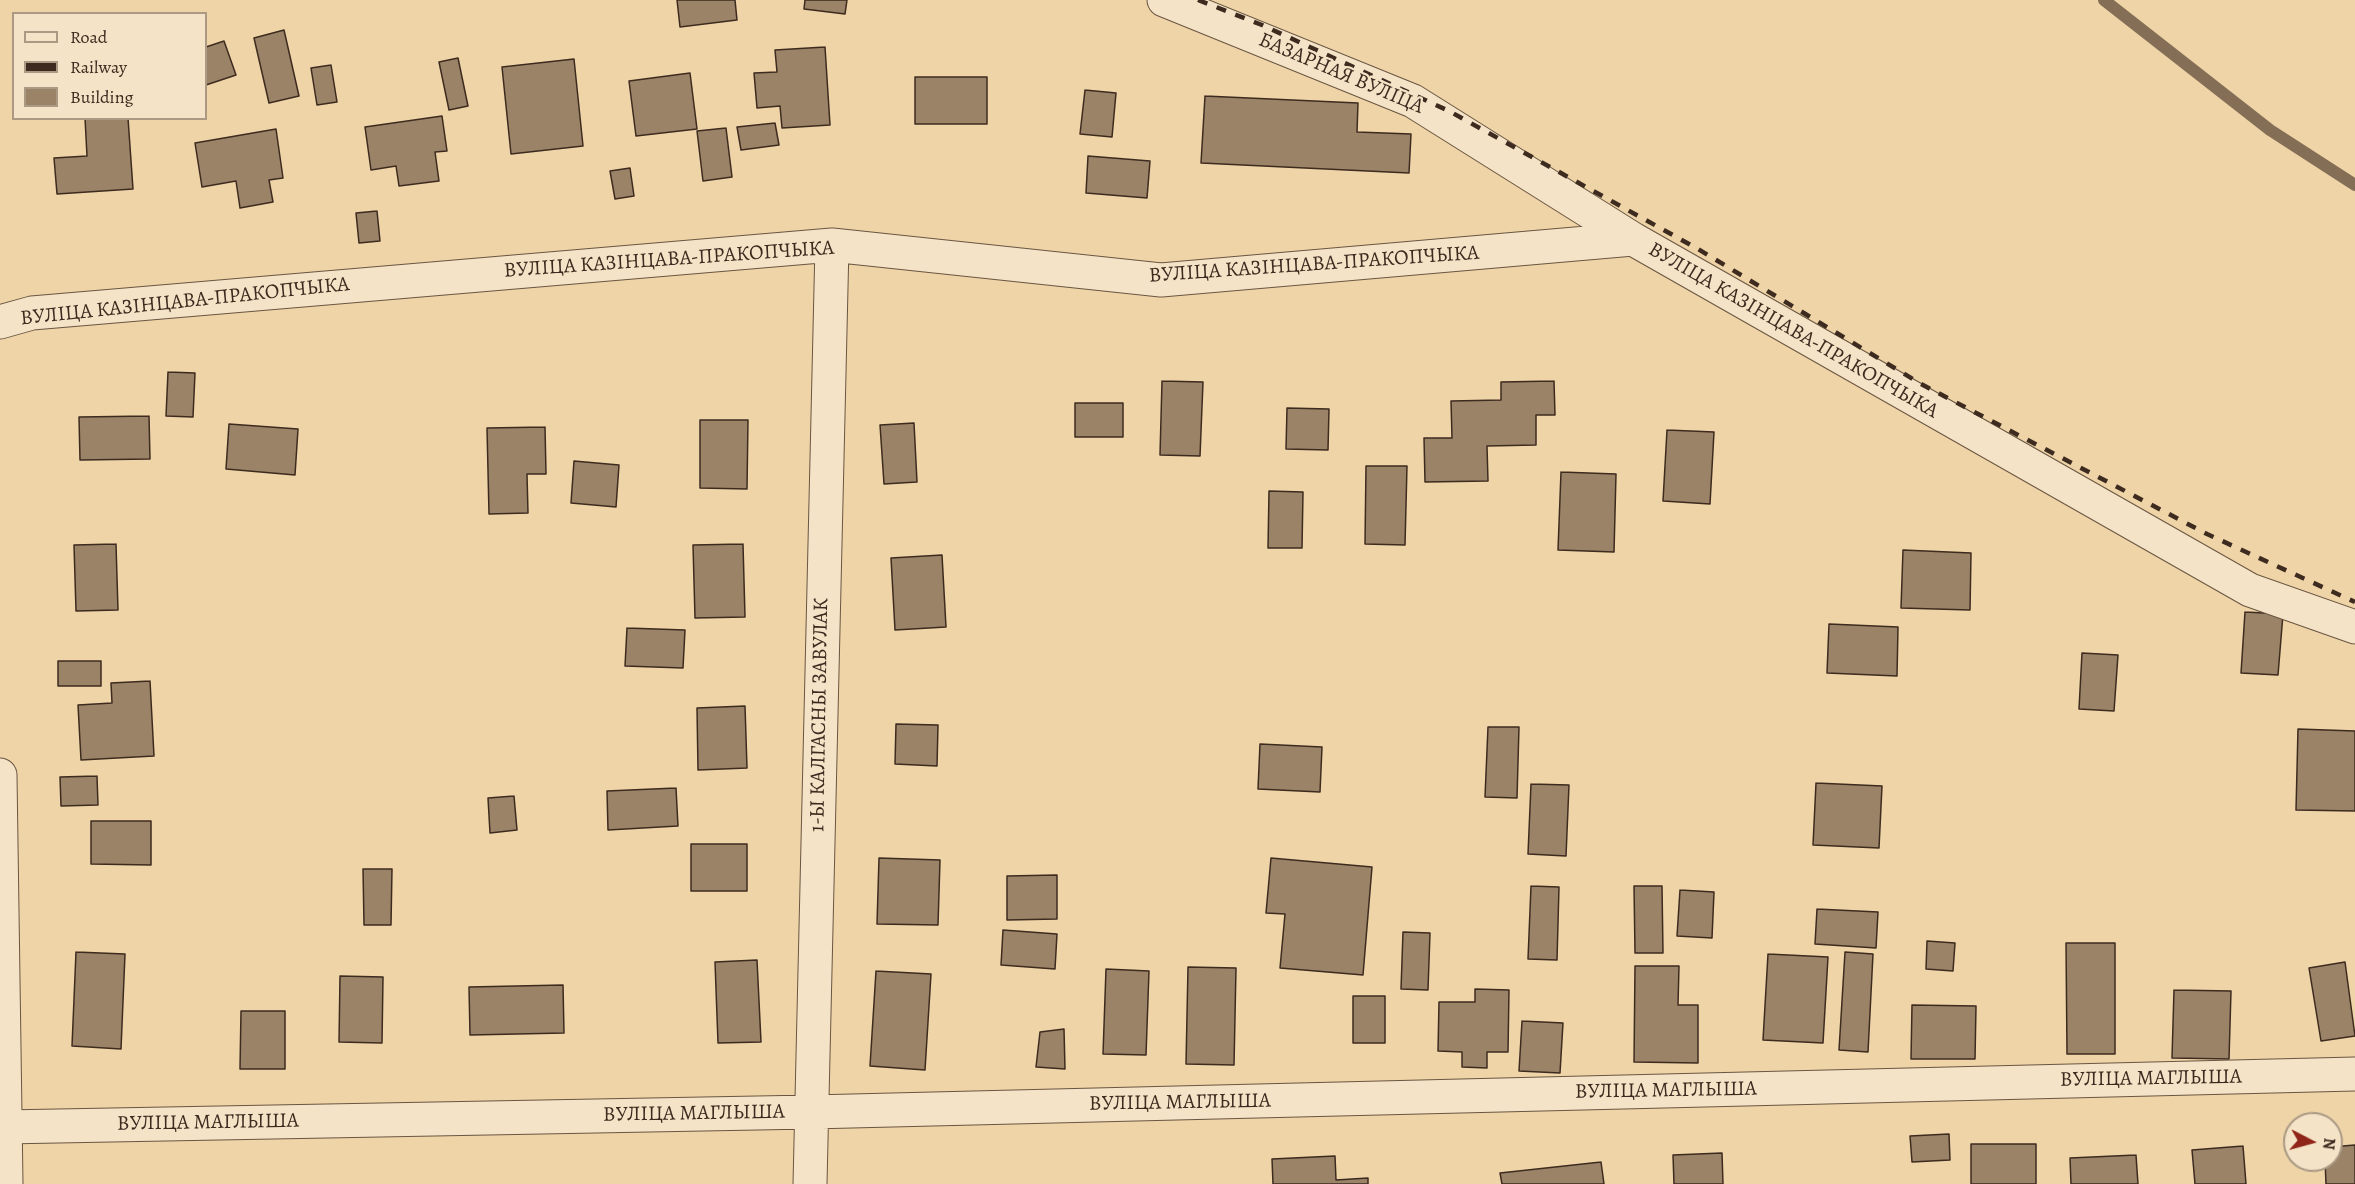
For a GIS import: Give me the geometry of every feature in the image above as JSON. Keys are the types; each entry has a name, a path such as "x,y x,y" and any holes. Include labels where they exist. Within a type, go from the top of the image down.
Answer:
{"street":[{"name":"БАЗАРНАЯ ВУЛІЦА","path":"1164,0 1413,101 1632,239"},
{"name":"ВУЛІЦА КАЗІНЦАВА-ПРАКОПЧЫКА","path":"0,322 32,313 832,245 1161,280 1632,239 2250,590 2355,627"},
{"name":"1-Ы КАЛГАСНЫ ЗАВУЛАК","path":"810,1184 832,245"},
{"path":"0,776 6,1184"},
{"name":"ВУЛІЦА МАГЛЫША","path":"4,1127 811,1112 2355,1074"}],"building":[{"path":"677,0 735,0 737,20 680,27"},
{"path":"805,0 847,0 845,14 804,9"},
{"path":"284,30 299,96 269,103 254,38"},
{"path":"224,41 236,75 207,85 207,47"},
{"path":"825,47 830,125 782,128 780,106 757,108 754,73 777,72 775,50"},
{"path":"458,58 468,106 449,110 439,62"},
{"path":"574,59 583,146 511,154 502,67"},
{"path":"331,65 337,102 317,105 311,68"},
{"path":"690,73 697,129 636,136 629,81"},
{"path":"915,77 987,77 987,124 915,124"},
{"path":"1085,90 1116,93 1112,137 1080,134"},
{"path":"1205,96 1358,103 1357,132 1411,134 1409,173 1201,163"},
{"path":"442,116 447,151 435,152 439,181 399,186 396,166 371,170 365,127"},
{"path":"85,120 128,120 133,189 57,194 54,158 87,156"},
{"path":"775,123 779,145 741,150 737,127"},
{"path":"726,128 732,177 703,181 697,131"},
{"path":"276,129 283,178 269,180 273,202 240,208 236,181 202,187 195,143"},
{"path":"1088,156 1150,161 1147,198 1086,193"},
{"path":"630,168 634,196 615,199 610,171"},
{"path":"377,211 380,241 359,243 356,213"},
{"path":"168,372 195,373 193,417 166,416"},
{"path":"1162,381 1203,382 1200,456 1160,455"},
{"path":"1554,381 1555,415 1536,415 1536,445 1487,446 1488,481 1425,482 1424,438 1452,438 1451,401 1501,400 1501,382"},
{"path":"1075,403 1123,403 1123,437 1075,437"},
{"path":"1287,408 1329,409 1328,450 1286,449"},
{"path":"149,416 150,459 80,460 79,417"},
{"path":"700,420 748,420 747,489 700,488"},
{"path":"914,423 917,482 884,484 880,425"},
{"path":"229,424 298,429 295,475 226,469"},
{"path":"545,427 546,474 527,474 528,513 489,514 487,428"},
{"path":"1667,430 1714,432 1710,504 1663,501"},
{"path":"574,461 619,465 616,507 571,503"},
{"path":"1366,466 1407,466 1405,545 1365,544"},
{"path":"1561,472 1616,474 1614,552 1558,550"},
{"path":"1269,491 1303,492 1302,548 1268,548"},
{"path":"116,544 118,610 76,611 74,545"},
{"path":"743,544 745,617 695,618 693,545"},
{"path":"1903,550 1971,553 1970,610 1901,608"},
{"path":"942,555 946,627 895,630 891,558"},
{"path":"2245,612 2283,614 2278,675 2241,673"},
{"path":"1829,624 1898,627 1897,676 1827,673"},
{"path":"627,628 685,630 683,668 625,666"},
{"path":"2082,653 2118,655 2114,711 2079,709"},
{"path":"58,661 101,661 101,686 58,686"},
{"path":"150,681 154,756 81,760 78,705 112,703 111,683"},
{"path":"745,706 747,768 698,770 697,708"},
{"path":"896,724 938,725 937,766 895,764"},
{"path":"1488,727 1519,727 1517,798 1485,797"},
{"path":"2298,729 2355,731 2355,811 2296,810"},
{"path":"1260,744 1322,747 1320,792 1258,789"},
{"path":"97,776 98,805 61,806 60,777"},
{"path":"1816,783 1882,786 1879,848 1813,845"},
{"path":"1531,784 1569,785 1566,856 1528,854"},
{"path":"676,788 678,826 608,830 607,791"},
{"path":"514,796 517,830 490,833 488,798"},
{"path":"91,821 151,821 151,865 91,864"},
{"path":"691,844 747,844 747,891 691,891"},
{"path":"879,858 940,860 938,925 877,924"},
{"path":"1271,858 1372,867 1363,975 1280,968 1285,914 1266,913"},
{"path":"363,869 392,869 391,925 364,925"},
{"path":"1057,875 1057,919 1007,920 1007,876"},
{"path":"1531,886 1559,887 1557,960 1528,959"},
{"path":"1634,886 1662,886 1663,953 1635,953"},
{"path":"1680,890 1714,892 1712,938 1677,936"},
{"path":"1817,909 1878,912 1876,948 1815,944"},
{"path":"1003,930 1057,934 1055,969 1001,965"},
{"path":"1403,932 1430,933 1428,990 1401,989"},
{"path":"1927,941 1955,943 1953,971 1926,969"},
{"path":"2066,943 2115,943 2115,1054 2067,1054"},
{"path":"76,952 125,954 121,1049 72,1046"},
{"path":"1845,952 1873,954 1868,1052 1839,1050"},
{"path":"1768,954 1828,957 1823,1043 1763,1040"},
{"path":"757,960 761,1042 718,1043 715,962"},
{"path":"2345,962 2355,1036 2321,1041 2309,968"},
{"path":"1635,966 1679,966 1678,1005 1698,1005 1698,1063 1634,1062"},
{"path":"1188,967 1236,968 1234,1065 1186,1064"},
{"path":"1106,969 1149,971 1146,1055 1103,1054"},
{"path":"876,971 931,974 925,1070 870,1066"},
{"path":"340,976 383,977 382,1043 339,1042"},
{"path":"563,985 564,1033 470,1035 469,987"},
{"path":"1475,989 1509,990 1508,1052 1487,1052 1487,1068 1462,1067 1462,1052 1438,1051 1439,1002 1475,1002"},
{"path":"2174,990 2231,991 2229,1059 2172,1058"},
{"path":"1353,996 1385,996 1385,1043 1353,1043"},
{"path":"1912,1005 1976,1006 1975,1059 1911,1059"},
{"path":"241,1011 285,1011 285,1069 240,1069"},
{"path":"1522,1021 1563,1023 1560,1073 1519,1071"},
{"path":"1064,1029 1065,1069 1036,1067 1040,1032"},
{"path":"1949,1134 1950,1160 1912,1162 1910,1136"},
{"path":"1971,1144 2036,1144 2036,1184 1971,1184"},
{"path":"2355,1145 2355,1184 2326,1184 2326,1172 2343,1172 2343,1146"},
{"path":"2243,1146 2246,1184 2195,1184 2192,1150"},
{"path":"1722,1153 1723,1184 1674,1184 1673,1155"},
{"path":"2136,1155 2138,1184 2071,1184 2070,1158"},
{"path":"1335,1156 1336,1180 1368,1178 1368,1184 1273,1184 1272,1159"},
{"path":"1601,1162 1604,1184 1502,1184 1500,1173"}],"waterway":[{"path":"2104,0 2270,130 2355,185"}],"railway":[{"path":"1198,0 1262,25 1449,111 1698,249 1921,384 2207,534 2355,602"}]}
